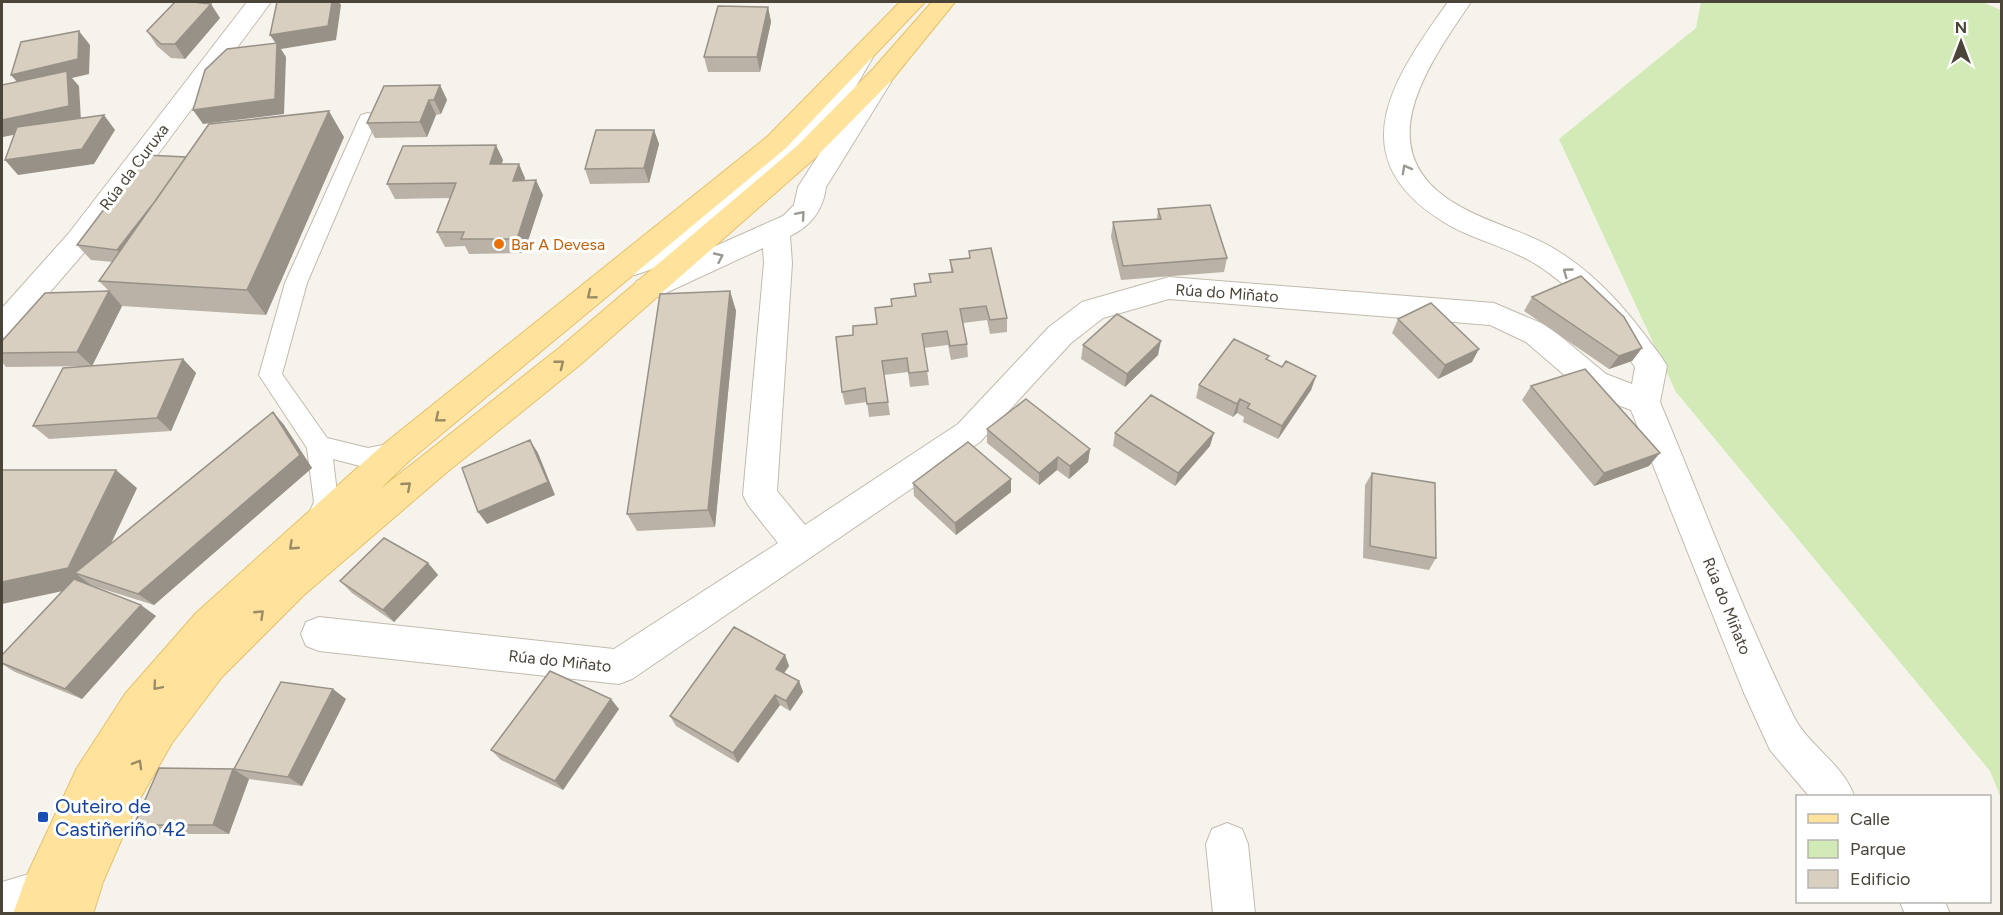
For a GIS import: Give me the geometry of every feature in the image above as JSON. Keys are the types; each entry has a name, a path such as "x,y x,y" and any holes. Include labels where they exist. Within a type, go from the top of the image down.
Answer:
{"main road":[{"path":"58,899 158,730 208,664 291,584 434,463 570,356 647,290 721,216 775,169 806,152 874,63 913,2"},
{"path":"58,899 92,782 139,707 209,624 397,452 874,63 944,2"}],"street":[{"name":"Rúa da Curuxa","path":"2,327 79,240 259,2"},
{"path":"1459,2 1402,96 1394,135 1404,169 1415,185 1449,213 1544,256 1570,273 1598,298 1622,324 1651,366 1644,402"},
{"path":"647,290 793,223 805,213 810,202 812,188 874,63"},
{"path":"775,169 812,188"},
{"path":"618,272 676,243 721,216 753,230 776,231"},
{"path":"776,231 778,263 760,495 801,546"},
{"name":"Rúa do Miñato","path":"319,634 619,667 969,433 1060,335 1093,310 1169,288 1494,314 1537,334 1596,383 1644,402 1758,681 1784,737 1833,795"},
{"path":"1227,844 1234,914"},
{"path":"2,903 58,899"}],"lane":[{"path":"317,523 326,502 319,446 270,375 296,283 368,119"},
{"path":"319,446 368,458 397,452"}],"green space":[{"path":"1701,2 1982,2 2001,10 2001,798 1990,771 1676,392 1559,139 1696,28"}],"building":[{"path":"175,2 211,4 175,44 161,44 147,31"},
{"path":"277,2 332,2 328,26 270,35"},
{"path":"718,6 768,7 757,57 704,57"},
{"path":"79,31 78,59 11,75 21,42"},
{"path":"277,43 275,99 193,110 205,70 227,49"},
{"path":"67,71 69,106 2,120 2,85"},
{"path":"440,85 434,100 429,100 420,122 367,123 384,86"},
{"path":"329,111 247,290 99,281 209,124"},
{"path":"104,115 82,149 5,160 17,127"},
{"path":"596,130 654,130 644,168 585,169"},
{"path":"496,145 490,164 519,164 513,181 536,180 517,239 461,239 464,232 437,232 456,183 387,184 403,146"},
{"path":"145,155 186,157 117,250 77,245"},
{"path":"1210,205 1227,258 1123,266 1113,222 1161,219 1158,209"},
{"path":"991,248 1007,318 990,320 986,306 960,309 967,344 950,346 947,331 922,334 928,371 909,373 907,358 882,361 888,402 867,404 865,388 842,392 836,337 853,335 853,326 877,324 875,308 892,306 891,299 916,296 914,284 931,282 929,274 953,272 950,260 970,258 969,251"},
{"path":"1581,276 1624,317 1642,348 1619,356 1532,297"},
{"path":"109,291 77,352 2,353 2,341 45,293"},
{"path":"730,291 708,510 627,514 660,294"},
{"path":"1431,303 1479,349 1445,365 1398,319"},
{"path":"1117,314 1161,341 1127,374 1083,345"},
{"path":"1234,339 1269,356 1266,359 1282,367 1286,361 1316,376 1282,426 1247,408 1250,404 1240,399 1237,404 1199,385"},
{"path":"183,359 157,418 33,426 63,368"},
{"path":"1585,369 1660,453 1604,473 1531,386"},
{"path":"1151,395 1214,433 1178,473 1115,433"},
{"path":"1026,399 1090,449 1070,466 1058,457 1039,473 987,429"},
{"path":"273,412 300,455 138,594 75,573"},
{"path":"530,440 548,482 478,512 462,468"},
{"path":"968,442 1011,479 955,523 913,483"},
{"path":"2,470 116,470 68,568 2,582"},
{"path":"1372,473 1435,483 1436,558 1370,546"},
{"path":"384,538 428,563 383,610 340,581"},
{"path":"74,579 141,605 65,689 2,663 2,655"},
{"path":"734,627 785,655 776,669 799,681 786,701 775,695 733,753 670,716"},
{"path":"550,671 611,699 555,781 491,750"},
{"path":"281,682 333,689 288,777 234,769"},
{"path":"159,768 233,769 213,825 134,825"}],"place":[{"name":"Bar A Devesa","path":"499,244"},
{"name":"Outeiro de Castiñeriño 42","path":"43,817"}]}
